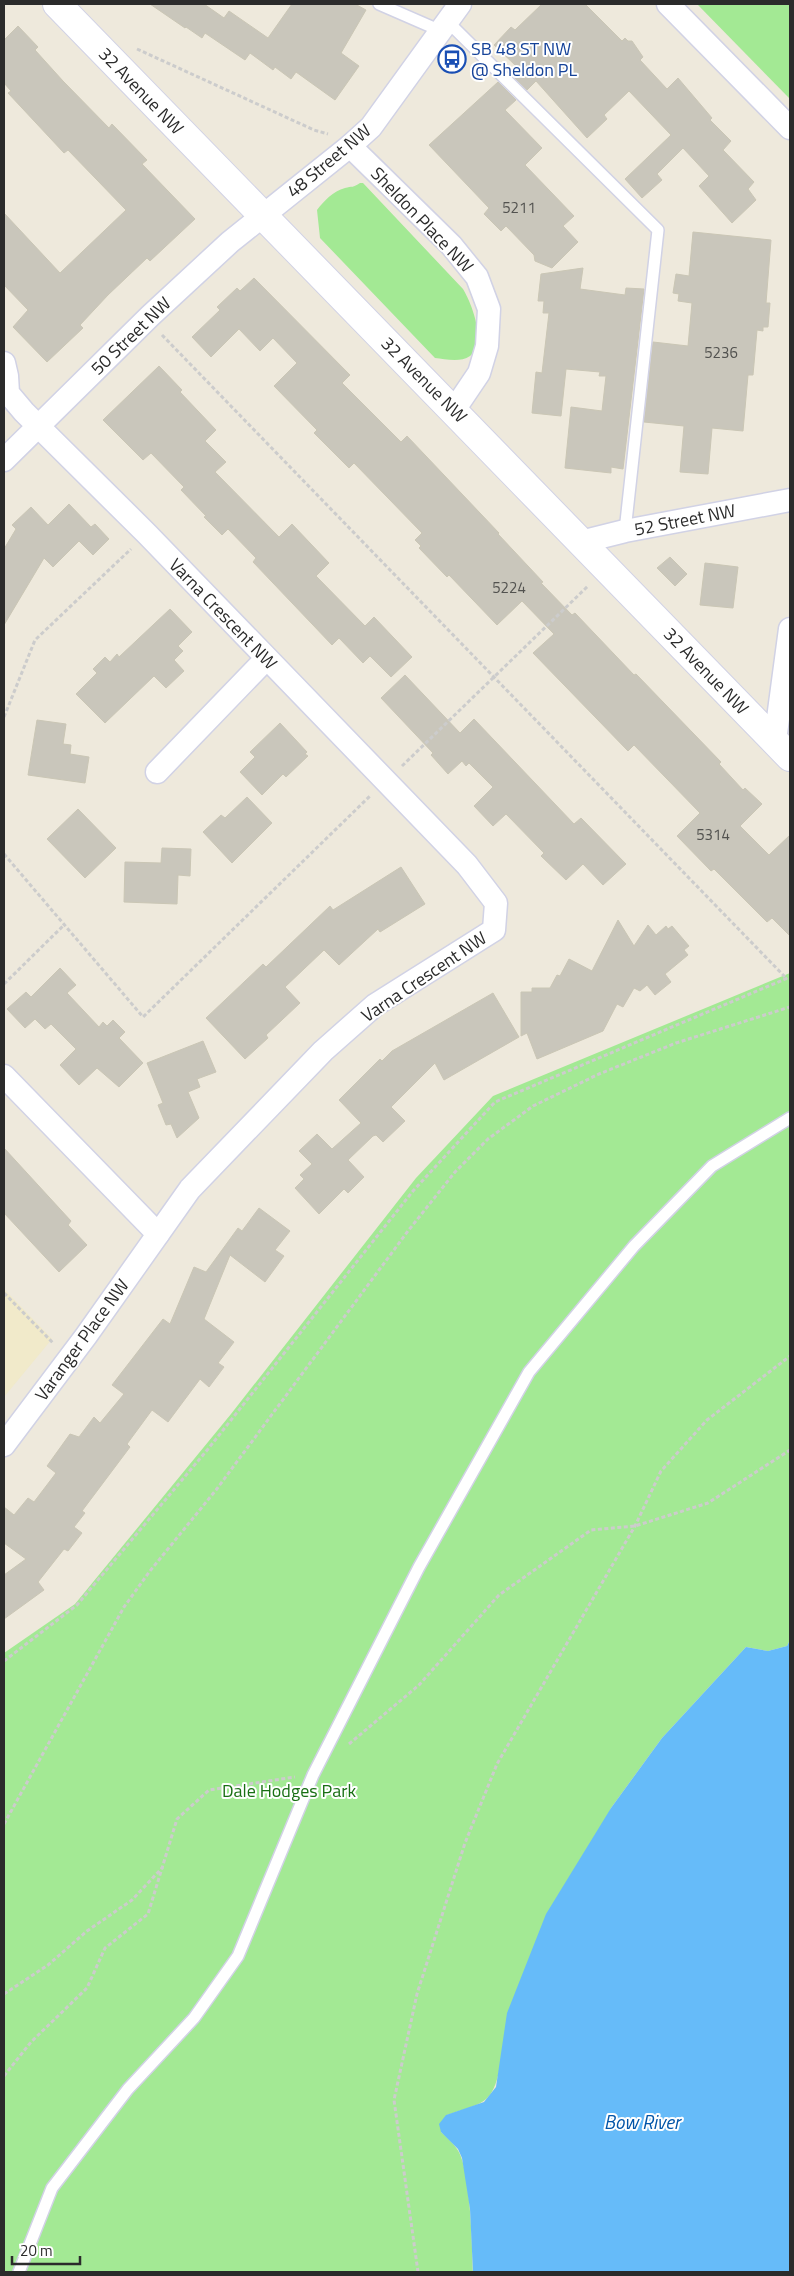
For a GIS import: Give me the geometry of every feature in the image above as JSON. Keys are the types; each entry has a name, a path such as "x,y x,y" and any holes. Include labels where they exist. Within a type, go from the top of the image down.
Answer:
{"street":[{"path":"668,4 790,128"},
{"name":"32 Avenue NW","path":"68,7 262,215 454,410 782,749"},
{"name":"48 Street NW","path":"262,215 350,146 379,118 449,19"},
{"name":"Sheldon Place NW","path":"350,146 451,245 477,277 489,309 487,346 478,373 454,410"},
{"name":"50 Street NW","path":"4,460 150,316 262,215"},
{"path":"4,363 8,376 6,395"},
{"name":"Varna Crescent NW","path":"6,395 39,425 147,534 467,866 496,903 494,930 375,1005 323,1051 190,1189 158,1234"},
{"name":"52 Street NW","path":"581,542 625,531 790,500"},
{"path":"782,749 790,629"},
{"path":"157,772 266,659"},
{"path":"4,1076 158,1234"},
{"name":"Varanger Place NW","path":"4,1445 69,1359 158,1234"}],"lane":[{"path":"379,4 449,19 658,230 625,531"},
{"path":"19,2272 52,2188 128,2089 194,2018 238,1956 313,1775 419,1567 529,1372 634,1246 712,1166 790,1118"}],"path":[{"path":"135,48 314,130 330,135 350,146"},
{"path":"4,1661 77,1605 208,1449 413,1190 495,1102 788,978 493,678 162,335 150,316"},
{"path":"4,716 35,640 147,534"},
{"path":"4,854 143,1017 606,568"},
{"path":"4,984 64,925"},
{"path":"4,1824 124,1607 150,1571 216,1490 408,1231 455,1172 488,1139 533,1106 599,1074 676,1043 790,1006"},
{"path":"4,1293 69,1359"},
{"path":"418,2272 394,2100 416,1994 465,1843 497,1764 635,1526 661,1472 707,1420 790,1356"},
{"path":"343,1749 419,1685 499,1595 591,1530 635,1526 708,1503 790,1450"},
{"path":"4,2076 31,2042 87,1988 105,1948 148,1914 177,1819 209,1790 313,1775"},
{"path":"4,1994 48,1965 87,1931 132,1900 164,1865"}],"shaded area":[{"path":"4,1289 52,1339 4,1397"}],"green space":[{"path":"697,4 790,4 790,99"},
{"path":"363,183 463,289 474,313 478,333 475,350 470,356 457,360 435,358 320,238 317,210 337,191"},
{"name":"Dale Hodges Park","path":"790,973 790,1640 787,1646 768,1651 746,1647 662,1738 611,1808 500,2066 494,2089 484,2101 477,2105 447,2115 441,2132 457,2149 462,2159 470,2208 473,2272 4,2272 4,1653 75,1604 231,1414 416,1178 493,1096"}],"water":[{"name":"Bow River","path":"790,1640 790,2272 473,2272 470,2209 462,2158 458,2149 441,2132 439,2124 446,2115 484,2102 496,2087 507,2013 546,1914 611,1808 662,1738 746,1647 768,1651 787,1646"}],"building":[{"path":"150,4 204,4 224,18 229,11 268,38 292,4 355,4 366,10 341,53 359,66 335,100 296,72 291,79 275,67 273,70 250,53 245,60 205,33 202,38"},
{"path":"542,4 585,4 622,41 625,38 628,41 632,41 643,57 640,60 667,89 678,78 712,118 710,120 731,141 723,150 754,182 748,189 756,200 732,223 699,186 709,176 683,148 657,174 662,180 642,198 625,179 671,135 629,91 604,115 607,119 587,138 536,81 527,90 509,72 516,66 494,45 511,27 515,30"},
{"path":"18,26 38,47 35,50 63,81 109,128 112,124 147,160 142,164 195,219 150,261 147,258 108,295 80,325 83,328 47,362 13,327 28,310 4,285 4,213 60,273 126,210 68,150 64,153 8,93 11,91 4,83 4,40"},
{"path":"498,82 516,100 505,110 542,148 525,165 574,216 563,226 578,242 552,268 535,261 534,255 506,226 501,231 484,214 489,208 429,145"},
{"path":"693,232 771,240 766,303 770,303 768,327 763,327 763,331 757,330 753,375 748,375 743,431 712,428 708,474 680,472 684,426 644,422 653,342 688,346 692,303 678,301 679,294 673,293 676,274 689,276"},
{"path":"583,268 580,289 625,295 626,288 644,289 623,469 611,467 611,473 565,468 571,407 602,411 606,376 599,376 600,372 566,369 561,416 532,413 536,372 542,373 549,313 543,313 544,301 538,301 541,274"},
{"path":"254,278 350,375 342,383 401,442 407,436 499,533 543,582 541,583 572,615 575,613 634,675 636,674 721,762 719,764 743,790 745,788 762,804 740,826 769,855 790,835 790,936 772,918 767,922 714,869 711,871 677,836 700,813 634,745 628,751 533,653 554,634 522,601 497,625 449,575 447,577 419,548 421,546 415,540 422,533 354,463 349,468 314,433 317,430 274,386 297,363 273,338 260,351 239,329 211,357 192,337 220,310 217,307 237,288 240,291"},
{"path":"159,366 182,390 180,392 216,430 205,441 226,462 215,472 279,537 292,524 329,563 316,576 365,626 374,617 412,657 391,677 370,656 363,663 339,638 332,645 253,562 256,558 228,529 222,535 204,517 206,516 181,490 184,487 151,453 143,460 103,420"},
{"path":"69,504 91,527 95,524 109,539 93,555 79,541 53,567 44,558 4,625 4,549 16,529 12,525 31,507 48,525"},
{"path":"670,557 687,574 675,586 657,568"},
{"path":"705,563 738,567 733,608 700,605"},
{"path":"170,609 192,632 178,646 183,651 174,660 184,671 166,688 154,676 105,723 76,694 97,673 93,669 105,657 110,662 117,654 119,657"},
{"path":"405,675 460,733 474,719 574,824 581,818 626,864 603,885 583,864 566,880 541,856 544,853 506,814 493,826 474,806 493,787 469,763 466,766 462,761 448,774 431,755 433,753 381,698"},
{"path":"37,720 66,724 63,744 71,745 70,754 89,757 85,783 28,775"},
{"path":"280,723 307,752 305,754 308,756 286,777 283,774 262,795 240,772 255,757 250,752"},
{"path":"247,797 272,823 232,863 203,832 221,815 225,818"},
{"path":"78,809 116,848 85,878 47,839"},
{"path":"162,848 191,849 190,876 178,875 177,904 124,902 125,862 161,863"},
{"path":"401,867 425,904 380,932 378,929 339,965 324,950 285,987 300,1003 266,1035 268,1038 245,1059 206,1018 263,964 266,967 330,906 333,910"},
{"path":"618,920 634,946 648,925 656,935 666,926 668,929 672,926 689,946 684,950 688,955 665,974 671,982 655,995 647,985 640,991 634,988 623,1007 617,1004 603,1031 537,1059 527,1033 521,1036 521,992 532,992 532,988 550,988 557,975 560,976 569,959 592,971"},
{"path":"60,968 76,985 67,993 99,1027 103,1022 107,1026 113,1020 125,1032 119,1038 143,1063 119,1087 97,1068 79,1085 60,1065 76,1049 51,1024 45,1029 35,1019 25,1028 7,1009 26,992 31,997"},
{"path":"493,993 519,1037 444,1080 435,1063 391,1107 405,1121 383,1142 376,1135 373,1136 348,1160 364,1177 348,1193 344,1189 319,1214 295,1188 304,1179 300,1175 312,1164 299,1151 317,1134 332,1149 361,1123 339,1100 380,1059 382,1061 392,1051"},
{"path":"203,1041 216,1072 197,1079 200,1087 188,1092 199,1118 177,1138 171,1124 166,1125 158,1105 163,1103 147,1063"},
{"path":"4,1148 71,1221 68,1225 87,1245 59,1272 4,1213"},
{"path":"259,1208 290,1231 275,1250 284,1256 265,1282 230,1255 204,1319 234,1342 218,1363 224,1367 209,1387 200,1379 168,1422 152,1410 127,1444 130,1447 82,1511 85,1513 74,1527 82,1533 68,1551 64,1549 38,1582 44,1590 4,1619 4,1575 26,1559 4,1543 4,1507 14,1515 28,1498 34,1502 56,1473 47,1466 70,1434 79,1437 94,1417 100,1423 124,1394 112,1385 163,1319 170,1324 194,1267 206,1272 238,1228 242,1231"}],"place":[{"name":"SB 48 ST NW @ Sheldon PL","path":"452,59"}]}
